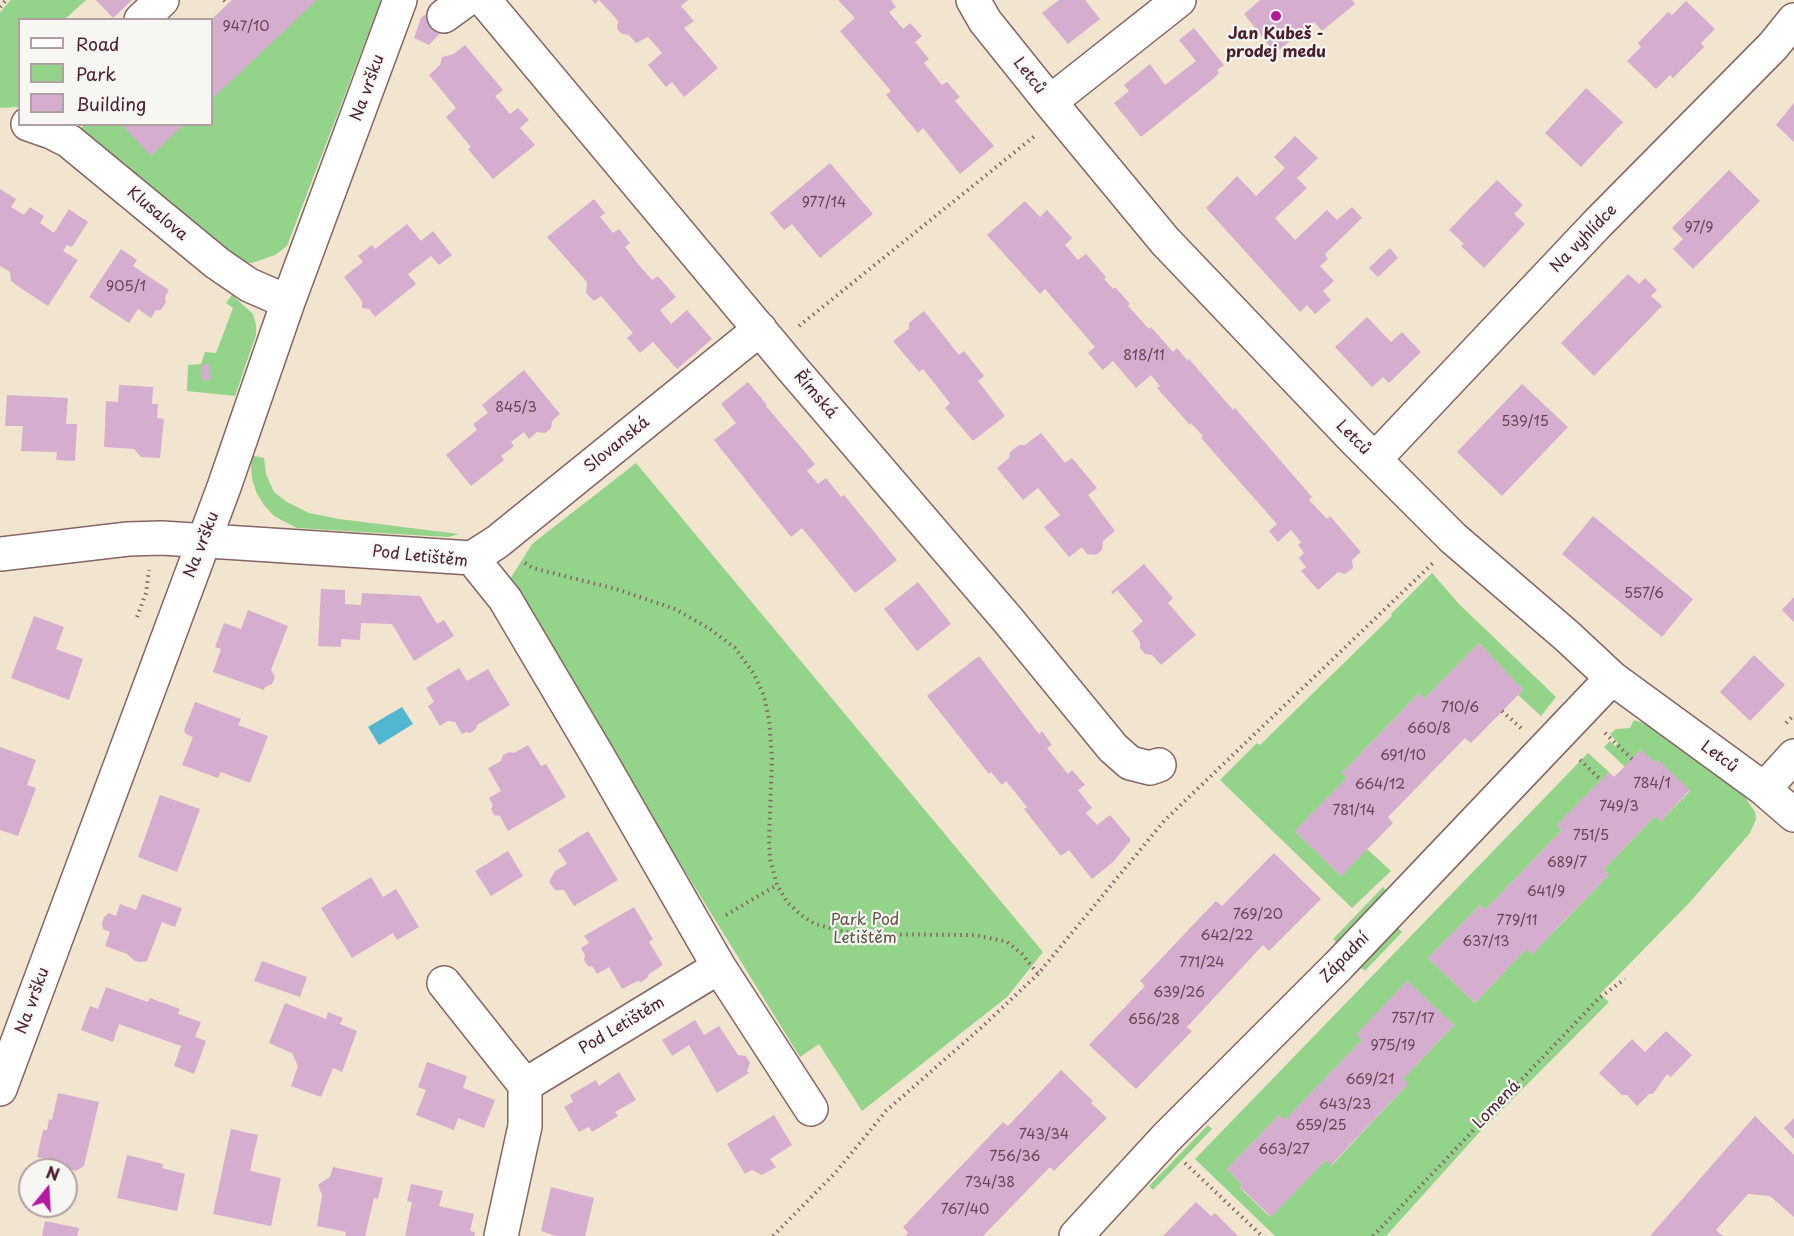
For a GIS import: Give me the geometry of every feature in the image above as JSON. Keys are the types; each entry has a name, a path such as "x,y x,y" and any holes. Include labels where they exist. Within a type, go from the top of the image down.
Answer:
{"street":[{"path":"143,18 162,0"},
{"name":"Na vršku","path":"0,1089 204,540 288,302 400,0"},
{"name":"Římská","path":"484,0 1121,757 1140,768 1159,765"},
{"name":"Letců","path":"973,0 985,21 1055,109 1165,241 1453,538 1612,678 1764,789 1794,815"},
{"path":"1055,109 1179,0"},
{"name":"Na vyhlídce","path":"1375,459 1598,223 1773,46 1794,20"},
{"name":"Klusalova","path":"0,123 18,124"},
{"name":"Klusalova","path":"36,126 75,146 231,274 249,285 288,302"},
{"name":"Slovanská","path":"472,558 498,542 767,338"},
{"name":"Pod Letištěm","path":"0,554 128,539 204,540 472,558 505,599 719,968 811,1109"},
{"name":"Západní","path":"1076,1236 1166,1138 1339,965 1612,678"},
{"path":"1764,789 1794,756"},
{"name":"Pod Letištěm","path":"525,1084 719,968"},
{"path":"444,983 525,1084 525,1126 501,1236"}],"path":[{"path":"0,7 6,0"},
{"path":"224,0 228,4"},
{"path":"767,338 1055,109"},
{"path":"773,1236 836,1172 886,1111 983,1026 1038,974 1164,821 1432,563 1453,538"},
{"path":"519,558 533,568 616,590 675,609 710,629 735,648 754,674 764,696 769,719 772,759 770,860 777,885 787,902 815,924 854,934 974,935 1006,942 1022,954 1038,974"},
{"path":"1502,711 1519,725"},
{"path":"1603,731 1632,759"},
{"path":"1585,765 1601,780"},
{"path":"699,930 777,885"},
{"name":"Lomená","path":"1373,1236 1599,998 1625,979"},
{"path":"1185,1163 1262,1236"}],"green space":[{"path":"11,0 86,0 66,18 18,18 18,107 0,108 0,12"},
{"path":"232,0 381,0 287,246 275,255 252,263 240,262 79,131 83,126 213,126 213,18"},
{"path":"232,295 253,314 256,325 256,335 235,396 187,391 188,365 201,364 205,352 216,353 233,308 226,303"},
{"path":"250,455 264,458 266,474 274,492 287,502 309,513 459,534 448,537 297,528 274,516 264,505 252,479"},
{"name":"Park Pod Letištěm","path":"636,463 1043,952 1007,997 862,1111 819,1044 800,1057 507,584 532,544"},
{"path":"1432,573 1459,604 1556,697 1541,716 1518,695 1523,690 1479,643 1424,699 1419,693 1342,773 1347,778 1295,831 1341,876 1367,849 1391,871 1352,908 1220,780 1257,743 1260,745 1392,616 1391,614"},
{"path":"1634,720 1652,726 1743,794 1755,812 1756,819 1750,833 1690,902 1600,994 1609,1002 1476,1136 1386,1236 1275,1236 1195,1159 1588,753 1609,772 1557,825 1562,830 1485,910 1480,905 1428,958 1475,1003 1526,949 1532,954 1609,875 1604,869 1655,816 1661,821 1690,791 1658,760 1655,763 1641,750 1625,767 1604,747 1610,741 1615,746 1618,743 1610,734 1616,729 1630,728","holes":["1407,981 1454,1025 1403,1079 1407,1085 1332,1165 1326,1160 1270,1217 1240,1188 1242,1184 1227,1169 1279,1115 1285,1120 1362,1040 1357,1035"]},
{"path":"1383,887 1386,890 1336,942 1333,939"},
{"path":"1398,928 1402,932 1365,971 1360,967"},
{"path":"1208,1125 1212,1129 1153,1190 1149,1186"}],"water":[{"path":"402,707 413,724 379,745 368,727"}],"building":[{"path":"96,0 132,0 113,18"},
{"path":"232,0 317,0 213,98 213,19"},
{"path":"599,0 688,0 681,6 694,21 684,28 718,68 684,97 672,82 666,87 648,65 662,53 648,37 636,43 629,35 622,34 617,29 618,21"},
{"path":"838,0 891,0 896,7 889,12 903,29 910,23 922,36 915,42 929,59 924,63 942,85 947,82 960,97 955,101 994,146 960,174 923,128 918,133 886,95 891,91 840,31 855,18"},
{"path":"1059,0 1085,0 1100,19 1068,44 1042,13"},
{"path":"1260,0 1352,0 1355,4 1322,31 1314,22 1275,53 1244,14"},
{"path":"1686,1 1715,29 1701,43 1704,47 1673,78 1670,75 1656,89 1627,61 1641,47 1638,43 1668,12 1672,15"},
{"path":"435,7 448,25 429,45 414,38 421,18"},
{"path":"1194,28 1224,65 1217,70 1219,73 1213,79 1141,137 1114,103 1129,91 1124,85 1150,64 1165,85 1196,61 1179,40"},
{"path":"465,45 503,90 495,96 510,114 518,108 529,120 520,128 535,145 493,179 446,117 456,108 429,75 440,65 442,57 454,54"},
{"path":"1586,88 1623,122 1581,167 1545,133"},
{"path":"1794,103 1794,142 1776,125"},
{"path":"123,126 182,126 151,156"},
{"path":"1295,136 1318,158 1297,178 1307,188 1275,218 1295,240 1327,210 1337,220 1352,207 1362,218 1325,254 1328,259 1320,266 1334,281 1323,291 1331,300 1315,314 1307,305 1300,312 1206,208 1237,176 1256,196 1285,168 1274,157"},
{"path":"830,163 873,214 820,258 792,224 784,230 770,213"},
{"path":"1729,170 1760,201 1693,269 1673,249 1683,239 1672,228"},
{"path":"1497,180 1523,205 1514,214 1525,224 1484,268 1461,246 1464,244 1449,230"},
{"path":"0,189 16,199 11,207 24,215 30,207 44,216 40,223 54,233 69,209 88,222 72,247 67,245 63,251 78,260 48,306 11,281 10,272 0,266"},
{"path":"594,199 605,213 600,217 613,233 619,229 630,243 625,247 638,264 652,280 658,276 676,297 660,310 671,324 687,310 712,339 677,369 653,342 640,353 627,338 633,333 601,296 594,301 586,293 587,282 547,237"},
{"path":"1025,201 1040,217 1047,210 1072,238 1065,245 1078,260 1086,254 1106,277 1104,279 1113,289 1115,287 1130,304 1128,306 1149,329 1151,327 1173,352 1177,348 1188,361 1189,359 1233,410 1235,408 1312,497 1309,500 1327,519 1330,516 1361,552 1352,560 1353,568 1345,574 1338,572 1318,590 1301,571 1306,567 1299,558 1304,553 1298,545 1301,542 1291,530 1278,542 1269,531 1277,524 1201,438 1203,436 1157,388 1160,386 1151,375 1136,388 1113,361 1103,370 1088,353 1095,347 1045,289 1040,294 987,235"},
{"path":"407,224 421,241 433,231 452,255 439,265 431,256 408,274 416,284 375,317 369,309 362,308 362,301 344,277 363,262 358,256 372,245 375,249"},
{"path":"1390,248 1398,258 1378,277 1369,268"},
{"path":"121,249 137,260 133,266 169,290 161,310 156,310 151,318 138,309 129,323 89,297"},
{"path":"1628,274 1639,284 1645,278 1657,290 1651,296 1662,306 1594,376 1561,343"},
{"path":"924,311 959,355 964,351 984,376 978,381 1005,416 973,441 945,408 950,403 923,369 919,372 893,341 909,329 909,323"},
{"path":"1367,317 1391,342 1402,332 1421,352 1389,383 1383,377 1372,387 1335,347"},
{"path":"209,364 211,379 202,380 201,365"},
{"path":"524,370 560,414 552,421 551,428 545,433 537,432 529,439 524,432 511,442 514,446 501,456 504,460 471,486 446,455 477,430 473,424 488,413 482,405"},
{"path":"748,382 815,464 807,471 818,484 826,478 841,497 844,495 897,560 855,593 802,528 791,537 714,440 736,423 721,404"},
{"path":"1522,384 1568,427 1502,496 1457,452"},
{"path":"119,385 153,387 152,404 158,404 157,418 164,419 160,458 141,457 134,449 104,447 106,401 118,402"},
{"path":"7,395 68,398 66,424 77,424 75,461 56,460 57,452 21,451 23,426 5,426"},
{"path":"1041,433 1065,463 1072,458 1097,488 1088,495 1115,531 1103,541 1102,550 1096,555 1087,554 1082,547 1069,557 1044,527 1060,515 1038,488 1023,500 997,468 1009,458 1010,452 1019,445 1025,445"},
{"path":"1593,516 1693,599 1662,637 1562,554"},
{"path":"1144,564 1173,598 1168,603 1196,635 1161,665 1152,655 1145,654 1132,631 1143,621 1117,590 1113,594 1111,592"},
{"path":"918,582 951,624 917,651 884,609"},
{"path":"321,589 345,590 345,604 361,605 362,593 420,596 437,624 444,620 454,636 414,661 392,624 361,623 360,640 341,639 341,647 318,646"},
{"path":"1794,597 1794,622 1782,610"},
{"path":"248,610 288,626 271,670 275,677 272,684 264,690 213,672 221,649 215,647 224,623 241,629"},
{"path":"34,616 64,627 56,649 83,659 69,700 11,678"},
{"path":"1479,643 1523,690 1471,743 1465,738 1388,817 1393,823 1341,876 1295,831 1347,778 1342,773 1419,693 1424,699"},
{"path":"1754,655 1785,685 1750,721 1720,692"},
{"path":"979,656 1039,734 1042,731 1052,745 1047,748 1068,774 1072,770 1085,785 1078,790 1092,808 1086,813 1097,825 1110,815 1131,840 1113,862 1092,879 1069,850 1061,856 1024,809 1027,807 1006,781 1002,785 991,772 989,774 927,696"},
{"path":"459,668 467,681 488,669 510,705 477,725 476,729 470,733 462,734 455,722 448,721 440,726 428,706 434,702 426,688"},
{"path":"195,702 241,719 238,725 268,736 250,783 221,772 218,778 182,765 193,737 186,734 184,730"},
{"path":"528,745 541,766 546,764 566,797 508,831 500,816 494,815 491,809 493,805 489,798 501,791 488,768 501,761 503,755 509,752 514,753"},
{"path":"0,747 36,760 27,785 36,788 18,836 0,830"},
{"path":"1641,750 1655,763 1658,760 1690,790 1660,822 1655,816 1604,869 1609,875 1532,955 1526,949 1475,1003 1428,958 1480,905 1485,910 1562,830 1557,825 1609,772 1614,777"},
{"path":"160,795 200,809 177,872 138,857"},
{"path":"588,831 618,880 574,906 564,890 555,890 549,882 555,871 567,864 558,850"},
{"path":"508,851 523,876 491,896 475,871"},
{"path":"1274,853 1321,899 1269,951 1263,945 1187,1027 1192,1031 1136,1089 1089,1045 1145,986 1140,981 1216,901 1222,906"},
{"path":"371,877 383,897 396,889 419,927 397,940 393,933 352,958 321,908"},
{"path":"142,894 182,908 175,927 162,922 147,961 140,962 127,954 105,946 110,932 103,929 102,923 104,917 109,913 116,916 120,904 136,910"},
{"path":"634,907 653,939 649,942 663,965 641,982 637,981 622,989 609,967 597,974 593,967 588,966 581,948 589,943 584,936"},
{"path":"262,961 307,977 300,997 254,981"},
{"path":"1407,981 1454,1025 1403,1079 1408,1084 1331,1165 1326,1160 1271,1217 1240,1187 1242,1184 1227,1169 1279,1115 1285,1120 1362,1040 1356,1035"},
{"path":"106,987 148,1002 150,998 180,1009 178,1014 201,1022 195,1037 206,1041 194,1074 174,1066 181,1046 119,1024 113,1042 81,1030 90,1006 98,1009"},
{"path":"285,1003 326,1019 328,1012 343,1018 340,1024 357,1031 342,1072 333,1068 321,1097 291,1086 298,1066 292,1053 269,1043"},
{"path":"695,1020 704,1035 719,1026 738,1055 746,1056 750,1063 747,1071 749,1073 717,1093 689,1045 672,1056 662,1040"},
{"path":"1666,1031 1692,1055 1671,1077 1667,1074 1653,1094 1649,1094 1637,1106 1599,1073 1632,1039 1645,1052"},
{"path":"427,1062 467,1076 463,1088 495,1100 484,1128 458,1118 454,1130 416,1115 426,1090 418,1087"},
{"path":"1061,1070 1107,1118 1054,1171 1050,1167 983,1236 905,1236 908,1233 903,1227 1003,1122 1008,1126"},
{"path":"619,1072 636,1100 615,1112 618,1116 592,1132 589,1127 579,1132 564,1107 573,1102 570,1095 596,1080 599,1086"},
{"path":"58,1093 99,1102 84,1166 78,1170 78,1158 37,1157 43,1130 47,1130 49,1119 52,1120"},
{"path":"774,1115 792,1145 770,1159 776,1167 762,1175 752,1170 745,1174 727,1144"},
{"path":"1755,1116 1794,1155 1794,1217 1770,1196 1748,1194 1716,1230 1723,1236 1650,1236"},
{"path":"1794,1118 1794,1139 1784,1128"},
{"path":"231,1129 258,1135 250,1171 281,1178 271,1226 213,1214"},
{"path":"127,1155 163,1164 162,1168 185,1174 177,1211 117,1198"},
{"path":"333,1167 383,1178 378,1199 374,1198 365,1236 345,1236 346,1232 317,1226 322,1195 318,1185 330,1177"},
{"path":"411,1184 443,1191 439,1206 474,1214 470,1231 475,1232 474,1236 405,1236 412,1202 407,1201"},
{"path":"551,1187 594,1198 585,1236 556,1236 541,1231"},
{"path":"1196,1202 1211,1216 1215,1213 1238,1236 1163,1236"},
{"path":"45,1221 79,1228 77,1236 42,1236"}],"place":[{"name":"Jan Kubeš - prodej medu","path":"1276,16"}]}
